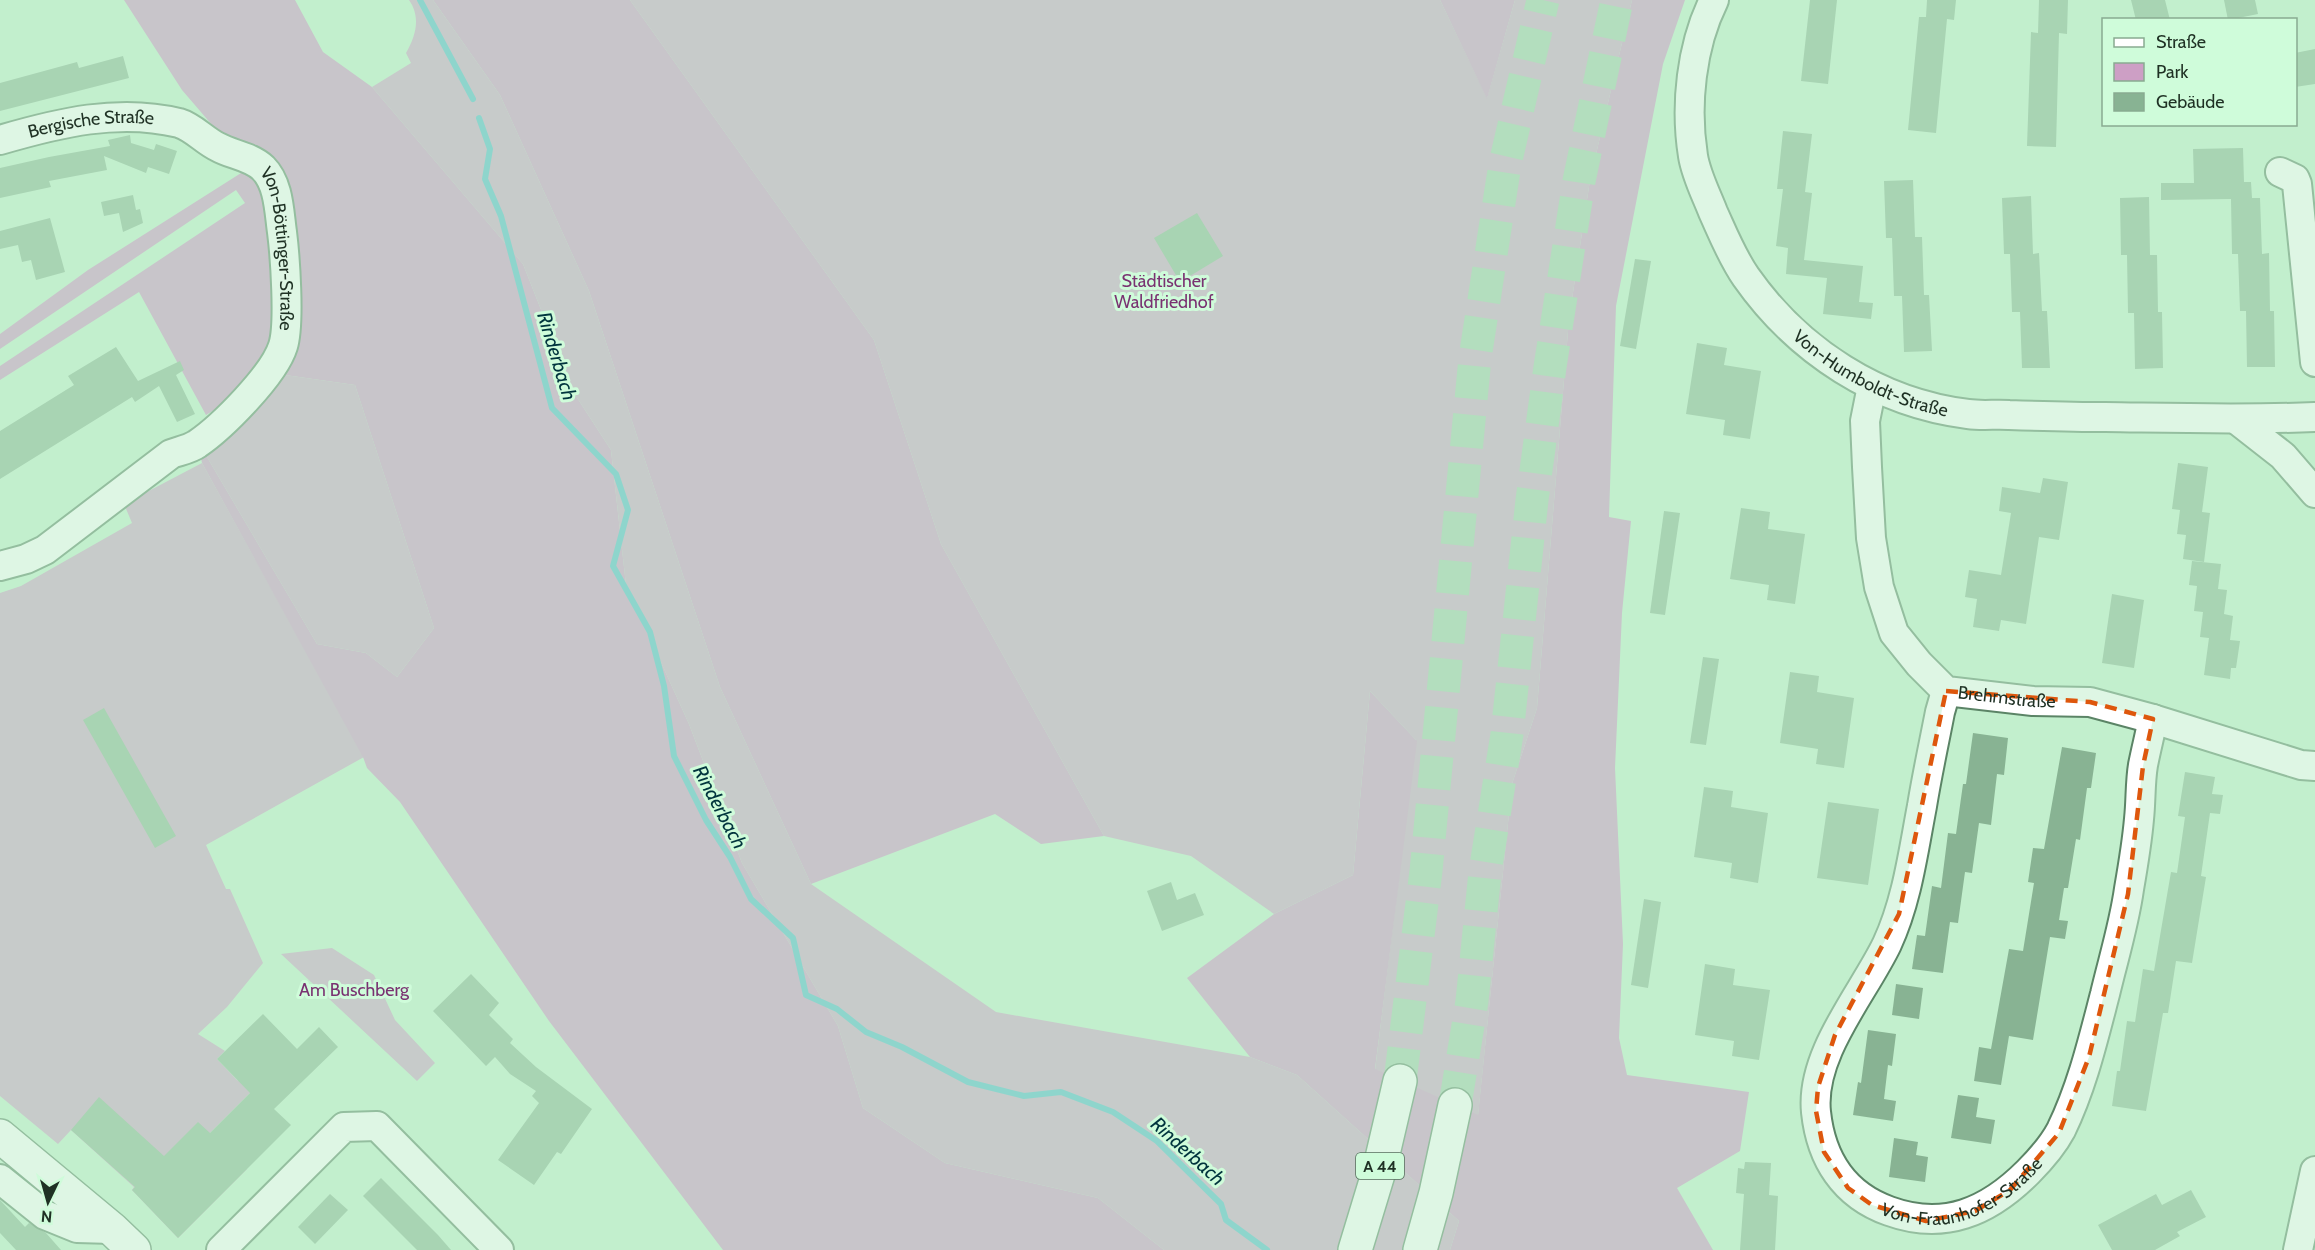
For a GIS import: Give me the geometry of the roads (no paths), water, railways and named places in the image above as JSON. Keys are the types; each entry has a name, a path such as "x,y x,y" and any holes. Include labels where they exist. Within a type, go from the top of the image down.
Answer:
{"main road":[{"name":"A 44","path":"1355,1250 1379,1171 1401,1081"},
{"path":"1420,1250 1436,1193 1455,1105"},
{"path":"0,1136 123,1239"}],"street":[{"name":"Von-Humboldt-Straße","path":"1714,0 1696,58 1690,107 1693,158 1703,188 1728,247 1746,276 1790,328 1816,351 1843,370 1872,386 1920,404 1971,414 2237,420 2315,417"},
{"name":"Bergische Straße","path":"0,140 57,124 98,117 141,118 182,124"},
{"name":"Von-Böttinger-Straße","path":"0,566 26,559 45,550 171,454 196,445 251,395 283,346 286,322 282,239 277,197 271,179 255,162 219,148 182,124"},
{"path":"2280,172 2295,179 2297,184 2315,362"},
{"name":"Brehmstraße","path":"1872,386 1865,421 1870,538 1879,586 1893,633 1946,691 2033,701 2090,702 2153,718 2301,765 2315,766"},
{"path":"2237,420 2283,456 2315,493"},
{"name":"Von-Fraunhofer-Straße","path":"1946,691 1899,914 1886,945 1835,1035 1818,1087 1816,1111 1824,1152 1834,1171 1848,1188 1872,1205 1903,1217 1926,1221 1950,1219 1974,1211 2010,1190 2036,1164 2059,1133 2075,1098 2089,1057 2128,894 2139,822 2143,766 2153,718"},
{"path":"221,1250 344,1127 377,1126 499,1250"},
{"path":"2298,1250 2315,1171"},
{"path":"0,1179 45,1215 77,1228 123,1239"}],"waterway":[{"name":"Rinderbach","path":"420,0 473,99"},
{"name":"Rinderbach","path":"479,118 490,149 485,179 501,216 552,408 616,474 628,510 613,566 650,632 664,686 674,756 706,820 730,857 751,899 793,938 806,995 837,1009 866,1032 902,1047 968,1082 1024,1096 1061,1092 1113,1112 1157,1141 1221,1204 1226,1220 1267,1250"}],"tunnel":[{"path":"1400,1081 1426,871 1475,358 1505,164 1543,0"},
{"path":"1455,1105 1472,1001 1485,872 1507,734 1532,500 1550,367 1579,181 1617,0"}],"park label":[{"name":"Städtischer Waldfriedhof","path":"1164,291"},
{"name":"Am Buschberg","path":"354,990"}]}
